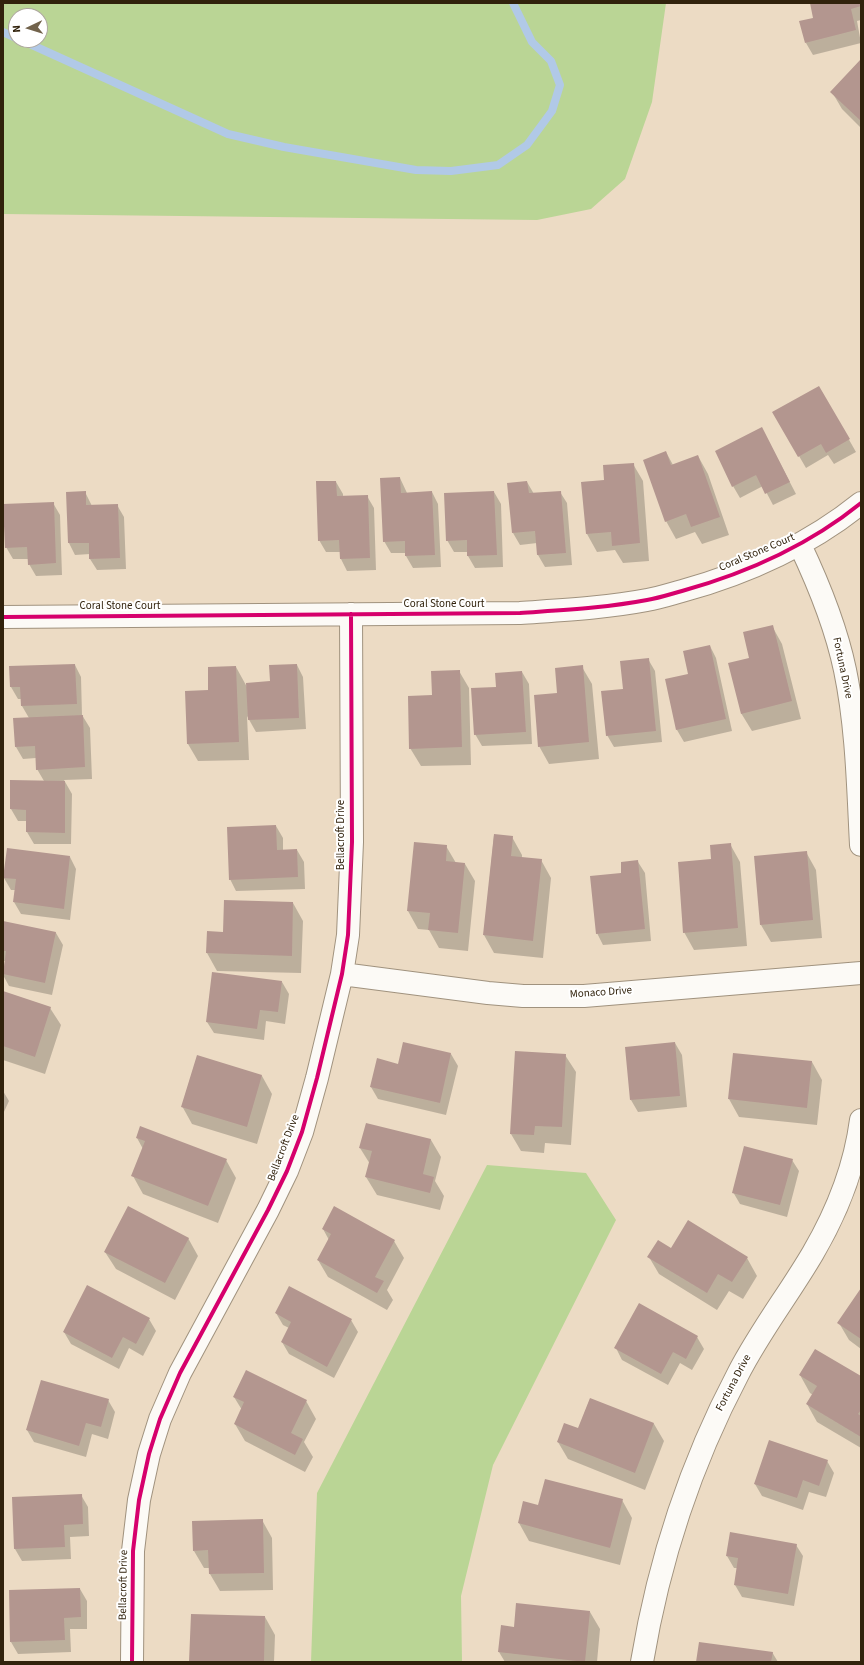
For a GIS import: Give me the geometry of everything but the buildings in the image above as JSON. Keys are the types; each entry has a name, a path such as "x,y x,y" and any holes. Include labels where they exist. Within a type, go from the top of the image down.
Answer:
{"street":[{"name":"Coral Stone Court","path":"3,617 520,613 586,609 648,600 705,585 760,564 800,545 861,503"},
{"name":"Fortuna Drive","path":"800,545 820,591 833,627 845,670 858,778 861,845"},
{"name":"Bellacroft Drive","path":"132,1662 134,1551 138,1500 149,1454 160,1418 180,1373 268,1210 287,1171 302,1132 317,1078 342,974 348,935 352,842 351,614"},
{"name":"Monaco Drive","path":"342,974 488,993 584,996 861,973"},
{"name":"Fortuna Drive","path":"642,1662 650,1615 666,1550 705,1441 739,1372 768,1322 813,1253 832,1217 848,1176 859,1134 861,1120"}],"green space":[{"path":"3,3 666,3 652,102 625,179 591,209 537,220 3,214"},
{"path":"487,1165 586,1173 616,1220 493,1465 461,1596 462,1662 311,1662 317,1493"}],"waterway":[{"path":"39,48 228,134 284,147 416,170 451,171 498,165 527,145 552,111 560,85 551,61 532,42 513,3"},
{"path":"3,32 8,34"}],"cycle path":[{"path":"3,617 520,613 615,605 665,596 730,576 799,545 841,518 861,503"},
{"path":"132,1662 133,1551 139,1500 149,1454 160,1419 180,1373 268,1210 287,1171 302,1132 317,1078 342,974 348,935 352,842 351,614"}]}
